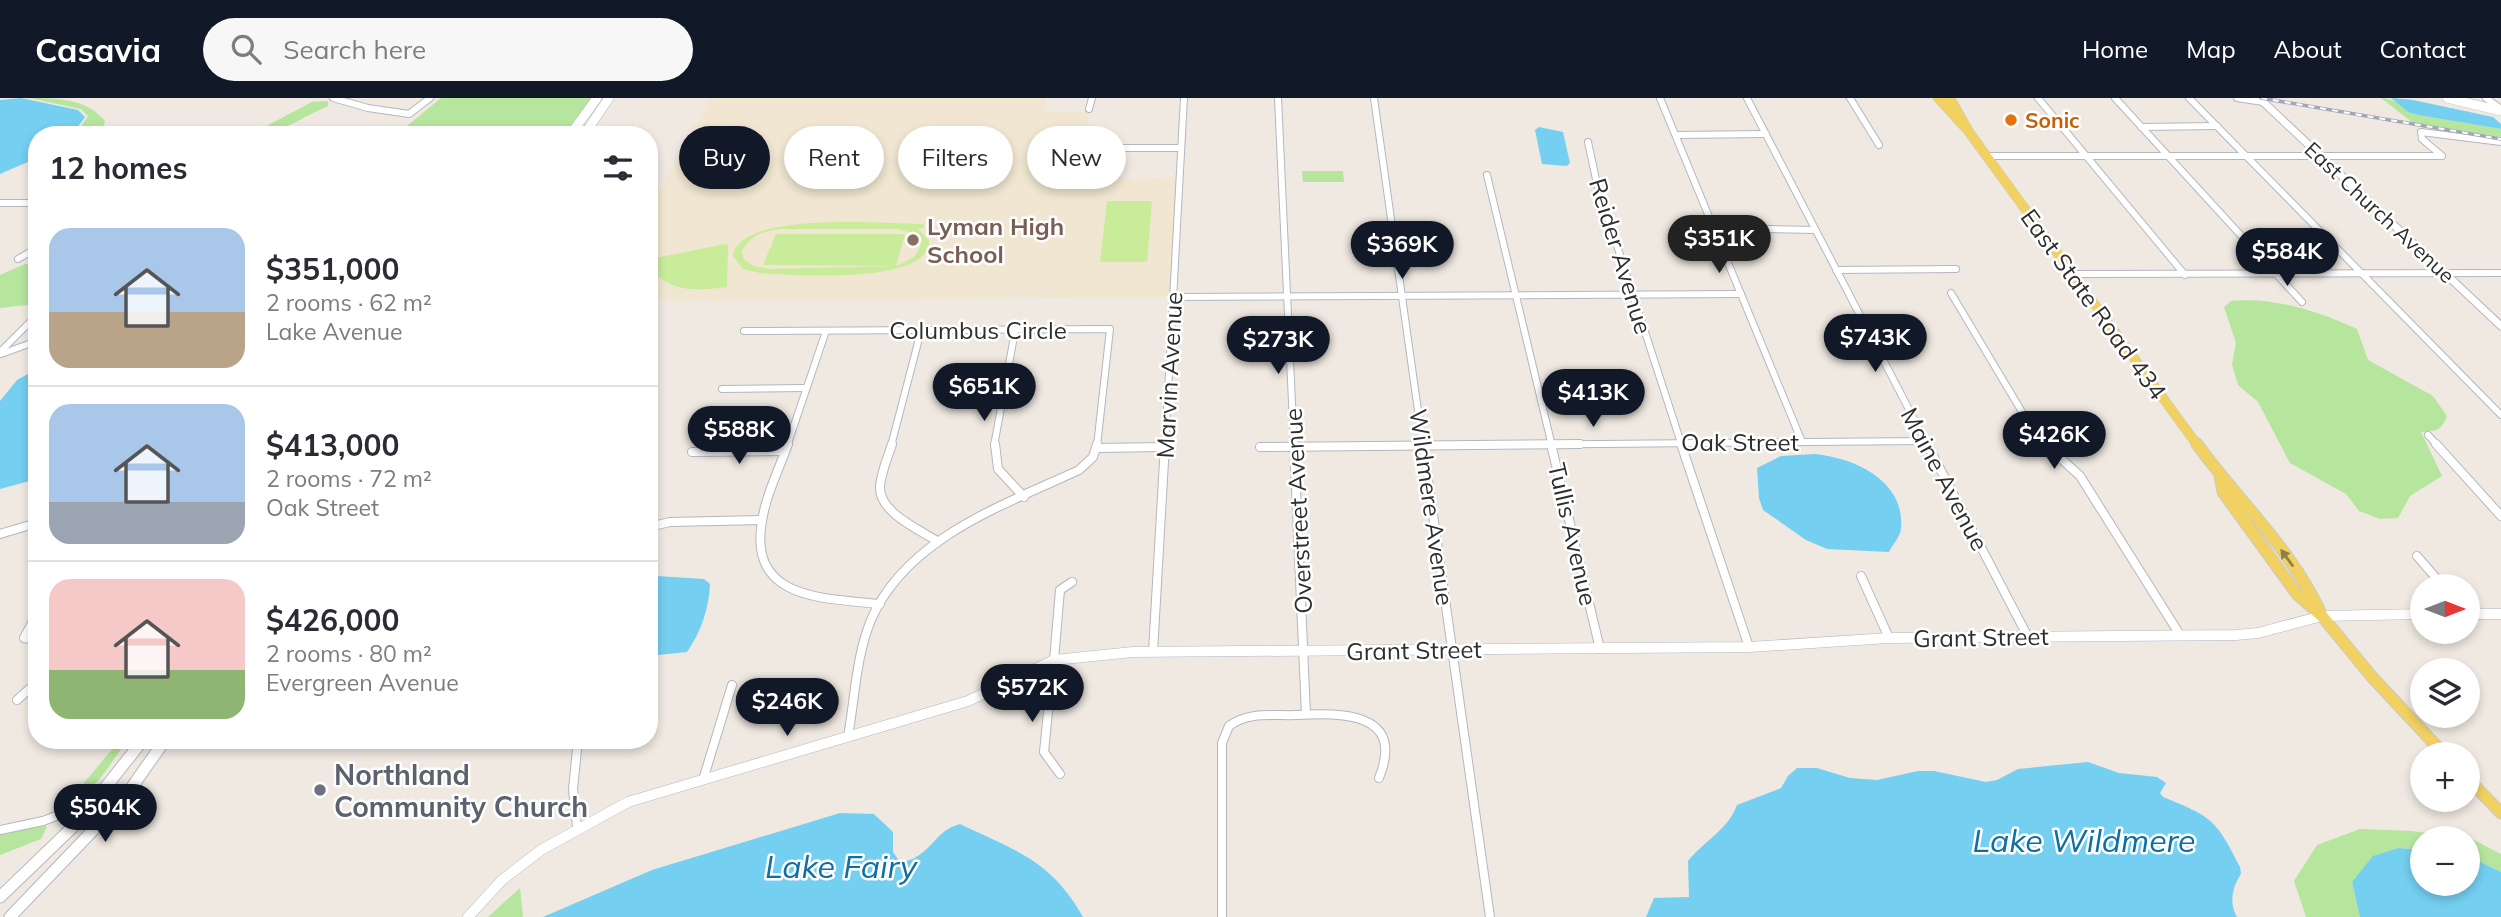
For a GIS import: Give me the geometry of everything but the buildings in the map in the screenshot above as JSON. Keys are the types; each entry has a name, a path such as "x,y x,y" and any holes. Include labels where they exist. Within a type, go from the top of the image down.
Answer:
{"main road":[{"path":"577,126 597,98"},
{"path":"590,126 609,98"},
{"name":"East State Road 434","path":"1938,98 1969,132 2220,477 2223,492 2288,582 2322,616 2372,677 2433,742"},
{"name":"East State Road 434","path":"1950,98 1964,118 1969,132"},
{"path":"2447,98 2501,108"},
{"path":"2473,98 2489,100 2501,108"},
{"path":"0,897 94,802 136,749"},
{"path":"10,917 125,797 158,749"},
{"path":"2480,791 2501,813"}],"street":[{"path":"333,98 368,108 409,114 430,98"},
{"path":"1090,108 1092,98"},
{"name":"Marvin Avenue","path":"1153,652 1184,98"},
{"name":"Overstreet Avenue","path":"1278,98 1296,447 1306,714"},
{"name":"Wildmere Avenue","path":"1374,98 1490,917"},
{"path":"1660,98 1802,442"},
{"name":"Maine Avenue","path":"1747,98 2028,637"},
{"path":"1850,98 1879,145"},
{"path":"2038,98 2185,275"},
{"path":"2115,98 2302,302"},
{"path":"2189,98 2501,415"},
{"path":"2237,98 2261,100"},
{"name":"East Church Avenue","path":"2261,100 2501,326"},
{"path":"2141,127 2217,126"},
{"path":"1986,156 2442,156 2423,139 2421,132 2434,131 2501,142"},
{"path":"1676,135 1766,134"},
{"name":"Reider Avenue","path":"1588,142 1597,184 1631,293 1749,647"},
{"path":"1126,148 1181,148"},
{"name":"Tullis Avenue","path":"1487,175 1601,649"},
{"path":"0,203 28,203"},
{"path":"1715,228 1815,230"},
{"path":"18,259 28,253"},
{"path":"1836,270 1956,268"},
{"path":"2073,274 2501,273"},
{"path":"1951,293 2031,427 2050,450 2080,475 2180,635"},
{"path":"1174,296 1741,294"},
{"path":"0,353 28,324"},
{"name":"Columbus Circle","path":"744,331 1110,329 1097,448"},
{"path":"826,331 762,520 760,557 775,579 807,595 880,604"},
{"path":"921,331 880,489 883,500 891,509 937,541"},
{"path":"1015,331 994,447 998,469 1024,497"},
{"path":"0,353 28,344"},
{"path":"722,389 806,388"},
{"path":"2428,435 2501,516"},
{"name":"Oak Street","path":"1259,447 1926,441"},
{"path":"848,736 870,622 898,577 937,541 1079,470 1093,457 1097,448 1165,447"},
{"path":"692,452 785,451"},
{"path":"658,525 670,522 762,520"},
{"path":"0,534 28,526"},
{"path":"2417,556 2433,574"},
{"path":"1861,576 1889,638"},
{"path":"1060,774 1044,752 1060,590 1072,582"},
{"name":"Grant Street","path":"468,917 514,870 577,826 628,802 968,701 1053,661 1108,653 1749,647 1889,638 2258,633 2322,616 2410,614"},
{"path":"2480,614 2501,614"},
{"path":"703,780 732,685"},
{"path":"17,701 28,691"},
{"path":"1222,917 1222,743 1225,730 1231,723 1253,716 1356,714 1372,723 1383,743 1385,762 1379,778"},
{"path":"577,749 573,789 577,826"},
{"path":"0,830 43,821 94,802"}],"shaded area":[{"name":"Lyman High School","path":"711,98 1046,98 1043,112 1090,112 1088,126 1027,126 1027,189 1126,189 1126,179 1180,177 1174,297 658,301 658,188 662,188 679,157 679,189 770,189 770,126 696,126"}],"green space":[{"path":"29,98 60,99 80,104 97,113 105,121 104,125 81,126 88,116 81,109"},
{"path":"441,98 593,98 573,126 407,126"},
{"path":"2381,98 2391,100 2418,115 2501,129 2501,137 2413,123"},
{"path":"328,101 328,106 287,126 266,126 312,102"},
{"path":"1302,171 1343,171 1344,182 1303,182"},
{"path":"1107,201 1152,201 1147,262 1100,262"},
{"path":"849,222 924,224 923,228 918,229 929,240 924,255 908,265 885,271 828,276 760,273 743,269 733,256 741,241 760,232 787,226","holes":["779,229 898,229 915,234 921,245 914,257 896,266 905,234 776,234 763,265 895,266 769,269 754,266 744,260 742,252 748,242 757,235"]},
{"path":"728,245 727,287 694,289 673,285 658,275 658,258"},
{"path":"28,264 28,305 0,308 0,275"},
{"path":"2231,301 2280,303 2327,316 2357,329 2368,360 2433,396 2447,416 2437,430 2421,432 2442,476 2410,496 2398,518 2380,519 2359,511 2346,494 2290,463 2258,402 2238,385 2232,364 2236,343 2224,307"},
{"path":"112,749 121,749 85,793 77,798 73,796"},
{"path":"43,825 47,827 41,839 0,855 0,835"},
{"path":"2360,829 2410,831 2410,849 2399,848 2352,882 2360,917 2306,917 2294,881 2317,845"},
{"path":"2480,843 2501,854 2501,872 2480,862"},
{"path":"520,888 523,917 488,917"}],"water":[{"path":"21,98 78,110 85,117 78,126 28,126 28,162 0,174 0,100"},
{"path":"2391,98 2493,117 2501,124 2501,129 2418,115 2408,112"},
{"path":"1539,127 1563,132 1570,163 1567,166 1542,164 1535,130"},
{"path":"28,374 28,481 0,489 0,401 17,380"},
{"path":"1781,456 1830,456 1860,467 1886,485 1895,497 1900,511 1901,528 1889,552 1827,549 1806,540 1763,510 1759,498 1757,468"},
{"path":"658,576 704,579 710,584 703,620 687,652 658,655"},
{"name":"Lake Wildmere","path":"2088,762 2119,773 2157,777 2166,783 2160,793 2163,797 2203,815 2218,829 2240,867 2241,874 2235,884 2233,896 2237,917 1646,917 1654,898 1689,897 1688,861 1728,822 1737,805 1781,788 1797,768 1817,768 1850,778 1877,780 1918,771 1934,771 1986,782 1997,780 2018,769"},
{"name":"Lake Fairy","path":"840,813 874,814 893,832 893,852 900,862 918,856 944,832 960,824 1015,850 1045,870 1071,898 1083,917 543,917 652,870"},
{"path":"2399,848 2410,849 2410,896 2480,896 2480,862 2501,872 2501,917 2360,917 2352,882 2373,856"}],"railway":[{"path":"2261,98 2501,139"}],"place":[{"name":"Sonic","path":"2011,120"},
{"name":"Lyman High School","path":"913,240"},
{"name":"Northland Community Church","path":"320,790"}]}
